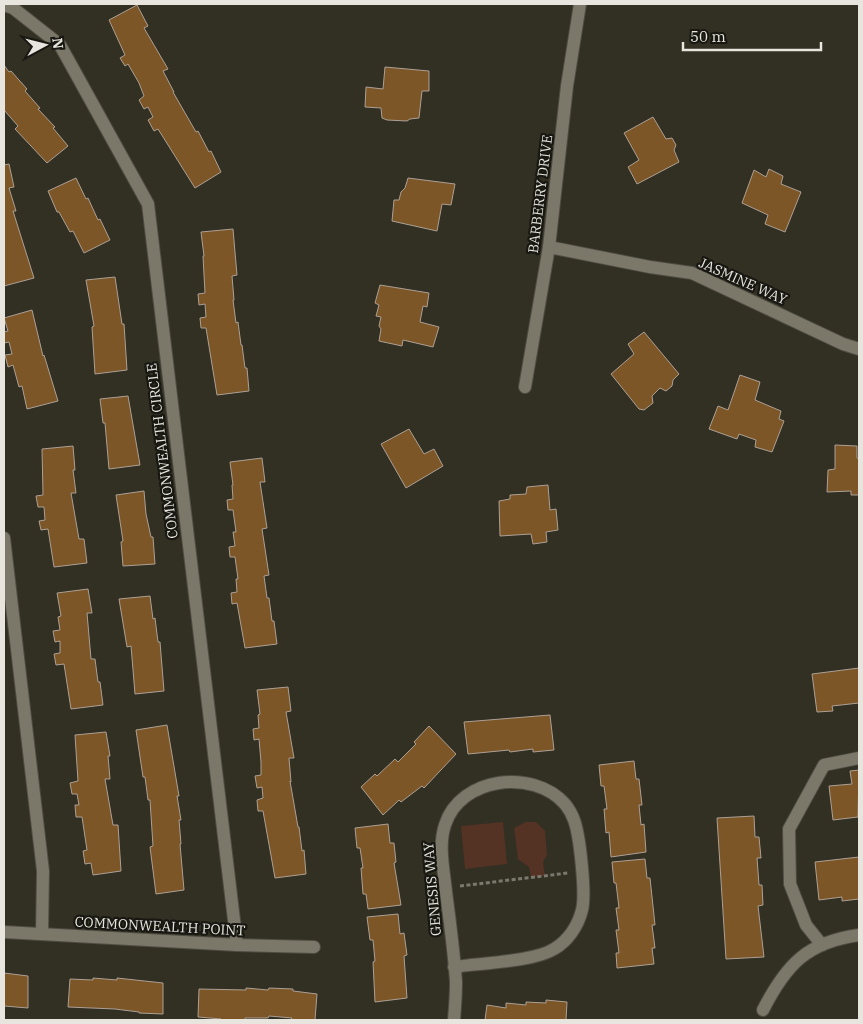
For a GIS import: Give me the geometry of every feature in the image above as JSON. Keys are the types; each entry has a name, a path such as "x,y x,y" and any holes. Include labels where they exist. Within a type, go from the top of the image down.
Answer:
{"street":[{"name":"BARBERRY DRIVE","path":"525,387 549,247 567,86 580,4"},
{"name":"COMMONWEALTH CIRCLE","path":"4,5 13,8 60,44 148,204 237,945"},
{"name":"JASMINE WAY","path":"549,247 650,267 692,273 843,344 859,349"},
{"path":"4,538 43,871 42,934"},
{"path":"822,945 806,925 790,884 788,829 824,764 859,758"},
{"name":"GENESIS WAY","path":"454,967 543,954 560,945 574,929 583,908 575,821 565,804 551,792 524,783 503,782 480,788 458,802 445,822 442,835 446,888 454,967 456,984 454,1020"},
{"name":"COMMONWEALTH POINT","path":"4,932 237,945 314,947"},
{"path":"763,1010 775,985 789,967 809,950 859,935"}],"path":[{"path":"446,888 581,871"}],"shaded area":[{"path":"503,822 507,864 465,869 461,826"},
{"path":"526,822 536,822 545,831 547,855 543,862 545,876 531,877 529,867 518,859 514,828"}],"building":[{"path":"137,5 148,26 144,28 168,69 163,71 173,92 196,132 198,131 209,152 211,151 221,172 195,188 158,129 154,131 148,120 153,117 148,107 144,109 139,100 144,96 139,83 128,64 125,66 120,58 125,55 109,20"},
{"path":"4,65 27,89 25,91 68,146 47,163 15,129 18,126 4,110"},
{"path":"385,67 429,71 429,91 422,91 419,118 407,121 387,120 382,118 381,108 365,107 366,87 383,89"},
{"path":"653,117 666,139 672,138 676,145 674,150 679,162 637,184 628,167 639,160 624,133"},
{"path":"9,164 14,187 9,188 16,211 13,211 34,278 4,286 4,165"},
{"path":"769,169 783,176 781,184 801,192 785,232 765,224 768,215 742,203 754,170 766,177"},
{"path":"76,178 110,240 84,253 73,231 70,232 59,212 57,212 48,191"},
{"path":"408,178 455,184 451,205 442,204 437,231 392,221 394,200 399,200"},
{"path":"233,229 237,275 232,276 233,300 245,368 247,368 249,391 217,395 206,328 201,328 200,318 206,317 205,304 199,305 198,294 205,293 201,232"},
{"path":"115,277 122,324 124,324 127,370 95,374 92,327 94,326 86,280"},
{"path":"380,285 429,293 427,307 423,306 420,322 439,327 433,347 403,340 402,346 379,341 381,317 376,316 379,305 375,303"},
{"path":"32,310 43,356 58,401 27,409 22,386 19,387 13,365 8,367 5,355 12,354 9,342 4,343 4,332 8,331 4,318"},
{"path":"644,332 679,374 673,380 672,386 666,391 660,388 652,396 653,403 644,410 639,409 611,374 634,354 628,344"},
{"path":"740,375 760,382 755,400 781,411 779,419 784,421 772,452 755,447 756,440 739,434 737,439 709,429 718,406 728,410"},
{"path":"128,396 140,465 109,469 105,423 103,423 100,399"},
{"path":"409,429 424,454 434,449 443,466 406,488 381,444"},
{"path":"835,445 857,446 859,495 851,495 851,491 827,492 828,470 835,469"},
{"path":"73,446 75,470 73,470 76,493 71,493 79,539 84,539 87,563 54,567 48,529 41,530 39,521 45,520 44,507 38,507 36,496 43,495 42,449"},
{"path":"262,458 265,482 260,482 267,528 262,529 269,575 264,576 277,644 245,648 237,603 232,604 231,593 237,592 236,579 238,579 235,557 230,557 229,547 235,546 233,532 236,532 233,510 228,510 227,500 233,499 230,462"},
{"path":"548,485 550,510 556,509 558,530 546,532 547,542 533,544 531,534 500,536 499,501 510,499 510,495 526,494 527,487"},
{"path":"144,491 146,514 151,537 153,537 155,564 123,566 121,542 123,541 116,495"},
{"path":"88,589 92,613 87,613 91,659 95,659 103,705 71,709 64,664 56,665 54,654 60,653 60,641 55,642 53,631 60,630 58,617 61,616 57,593"},
{"path":"150,596 158,642 160,642 164,691 135,694 131,646 127,647 119,599"},
{"path":"859,668 859,703 832,706 833,711 817,712 812,674"},
{"path":"288,687 291,711 286,712 294,758 289,758 290,781 302,851 304,850 306,874 275,878 263,811 258,811 257,800 263,798 262,787 257,788 255,776 261,775 261,762 259,739 254,740 253,729 259,728 258,715 260,714 257,690"},
{"path":"550,715 554,750 533,752 533,749 510,752 509,750 468,754 464,722"},
{"path":"167,725 179,796 177,796 181,820 179,820 180,844 184,890 156,894 150,847 153,846 150,800 148,800 145,777 143,777 136,730"},
{"path":"429,726 456,754 424,788 422,786 401,802 399,800 383,815 361,787 375,774 377,776 395,759 398,762 416,744 414,742"},
{"path":"106,732 110,756 108,756 110,779 105,779 113,825 118,825 121,871 93,875 91,863 85,864 83,851 87,850 82,817 76,817 75,805 79,805 77,794 72,794 70,783 78,781 75,735"},
{"path":"634,761 636,779 639,779 642,805 639,805 641,825 644,824 646,852 611,857 609,832 606,833 604,809 607,809 604,786 601,786 599,765"},
{"path":"859,770 858,817 833,820 829,786 852,784 850,771"},
{"path":"754,816 755,837 759,837 761,858 757,858 759,885 762,885 763,905 758,906 764,957 726,959 717,818"},
{"path":"388,824 390,843 394,843 396,862 394,863 401,905 368,909 366,894 363,894 361,868 363,868 360,848 357,848 355,828"},
{"path":"859,857 859,899 842,901 842,897 819,900 815,862"},
{"path":"645,859 647,878 650,878 655,925 652,925 655,948 652,948 654,964 617,968 616,953 619,953 616,930 619,930 616,908 619,908 612,862"},
{"path":"398,914 400,934 404,933 407,955 404,956 407,998 375,1002 373,962 375,961 373,940 370,940 367,917"},
{"path":"4,973 28,976 28,1008 4,1006"},
{"path":"93,978 117,980 117,978 163,983 163,1014 68,1007 70,979 93,980"},
{"path":"246,988 268,990 269,988 293,989 293,991 317,994 315,1020 291,1020 292,1018 269,1016 268,1018 245,1018 245,1020 198,1017 199,989 246,990"},
{"path":"546,1000 567,1002 566,1020 485,1020 487,1005 506,1008 506,1003 526,1005 526,1002 546,1003"}]}
